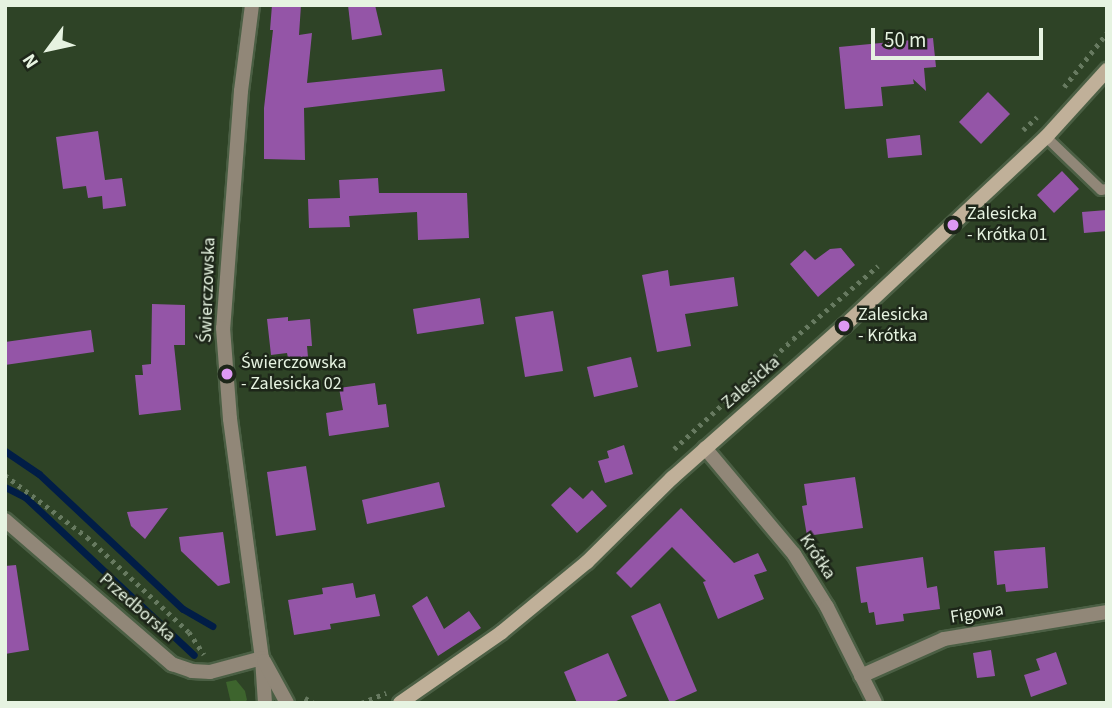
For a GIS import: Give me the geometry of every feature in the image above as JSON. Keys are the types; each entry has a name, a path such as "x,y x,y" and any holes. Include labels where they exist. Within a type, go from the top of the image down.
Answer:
{"street":[{"name":"Świerczowska","path":"252,5 239,118 223,328 230,419 262,659 265,703"},
{"name":"Zalesicka","path":"400,703 477,651 550,594 705,448 864,308 1046,137 1107,70"},
{"name":"Krótka","path":"705,448 794,554 827,607 875,703"},
{"name":"Przedborska","path":"5,520 172,664 192,671 210,672 262,659"},
{"name":"Figowa","path":"861,676 944,639 1107,612"},
{"name":"Świerczowska","path":"262,659 287,703"}],"lane":[{"path":"1046,137 1101,190 1107,189"}],"path":[{"path":"1060,92 1107,33"},
{"path":"1015,138 1043,111"},
{"path":"671,452 793,339 881,263"},
{"path":"5,475 87,537 189,632 206,659"},
{"path":"361,703 395,687"}],"green space":[{"path":"236,680 245,691 247,700 244,703 231,703 226,682"}],"building":[{"path":"272,5 301,5 299,35 312,33 307,83 442,69 445,91 304,108 305,160 264,159 264,108 273,30 270,30"},
{"path":"348,5 375,5 382,35 352,40"},
{"path":"933,38 936,67 924,68 926,91 913,79 914,84 881,87 883,106 845,109 839,47"},
{"path":"988,92 1010,114 981,144 959,122"},
{"path":"98,131 105,180 122,178 126,206 103,209 102,196 88,198 86,186 63,189 56,137"},
{"path":"920,135 922,155 888,158 886,139"},
{"path":"1062,171 1079,189 1054,213 1037,195"},
{"path":"378,178 379,193 467,193 469,238 418,240 417,212 349,216 350,227 309,228 308,199 340,198 339,180"},
{"path":"1107,210 1107,231 1084,233 1082,212"},
{"path":"841,248 855,265 818,297 790,264 805,250 815,260 830,249"},
{"path":"668,270 670,286 734,277 738,306 685,314 691,346 657,352 642,275"},
{"path":"480,298 484,324 417,334 413,309"},
{"path":"152,304 185,305 185,345 174,345 181,410 139,415 135,375 143,375 142,365 151,364"},
{"path":"553,311 563,371 525,377 515,317"},
{"path":"288,317 288,321 310,319 312,346 307,346 308,357 288,358 287,353 271,355 267,319"},
{"path":"91,330 94,352 5,365 5,342"},
{"path":"631,357 638,387 594,397 587,367"},
{"path":"375,383 378,405 386,404 389,427 329,436 326,413 343,410 339,388"},
{"path":"624,445 633,474 605,483 598,461 609,458 607,451"},
{"path":"306,466 316,530 276,536 267,472"},
{"path":"855,477 863,528 807,536 802,506 807,505 804,484"},
{"path":"439,482 445,507 367,524 362,500"},
{"path":"570,487 583,499 592,490 607,506 577,533 551,505"},
{"path":"168,508 145,539 131,526 127,512"},
{"path":"681,508 734,563 758,553 767,571 754,575 764,599 718,619 703,582 706,581 672,547 631,588 616,573"},
{"path":"223,532 230,583 218,586 181,551 179,537"},
{"path":"1045,547 1048,588 1006,592 1005,584 997,585 994,551"},
{"path":"923,557 927,588 937,586 940,609 903,614 904,621 876,625 874,612 869,613 867,602 861,603 856,567"},
{"path":"16,565 29,650 5,654 5,566"},
{"path":"353,583 356,598 375,594 380,616 330,624 331,629 294,635 288,600 323,594 322,588"},
{"path":"427,596 444,629 469,611 481,628 438,656 412,606"},
{"path":"660,603 697,691 670,703 631,616"},
{"path":"991,650 995,676 977,678 973,653"},
{"path":"1056,652 1067,684 1031,697 1024,675 1040,670 1036,659"},
{"path":"608,653 627,696 612,703 577,703 564,672"}],"waterway":[{"path":"5,451 39,474 183,609 213,626"},
{"path":"5,487 25,497 194,655"}],"place":[{"name":"Zalesicka - Krótka 01","path":"953,225"},
{"name":"Zalesicka - Krótka","path":"844,326"},
{"name":"Świerczowska - Zalesicka 02","path":"227,374"}]}
